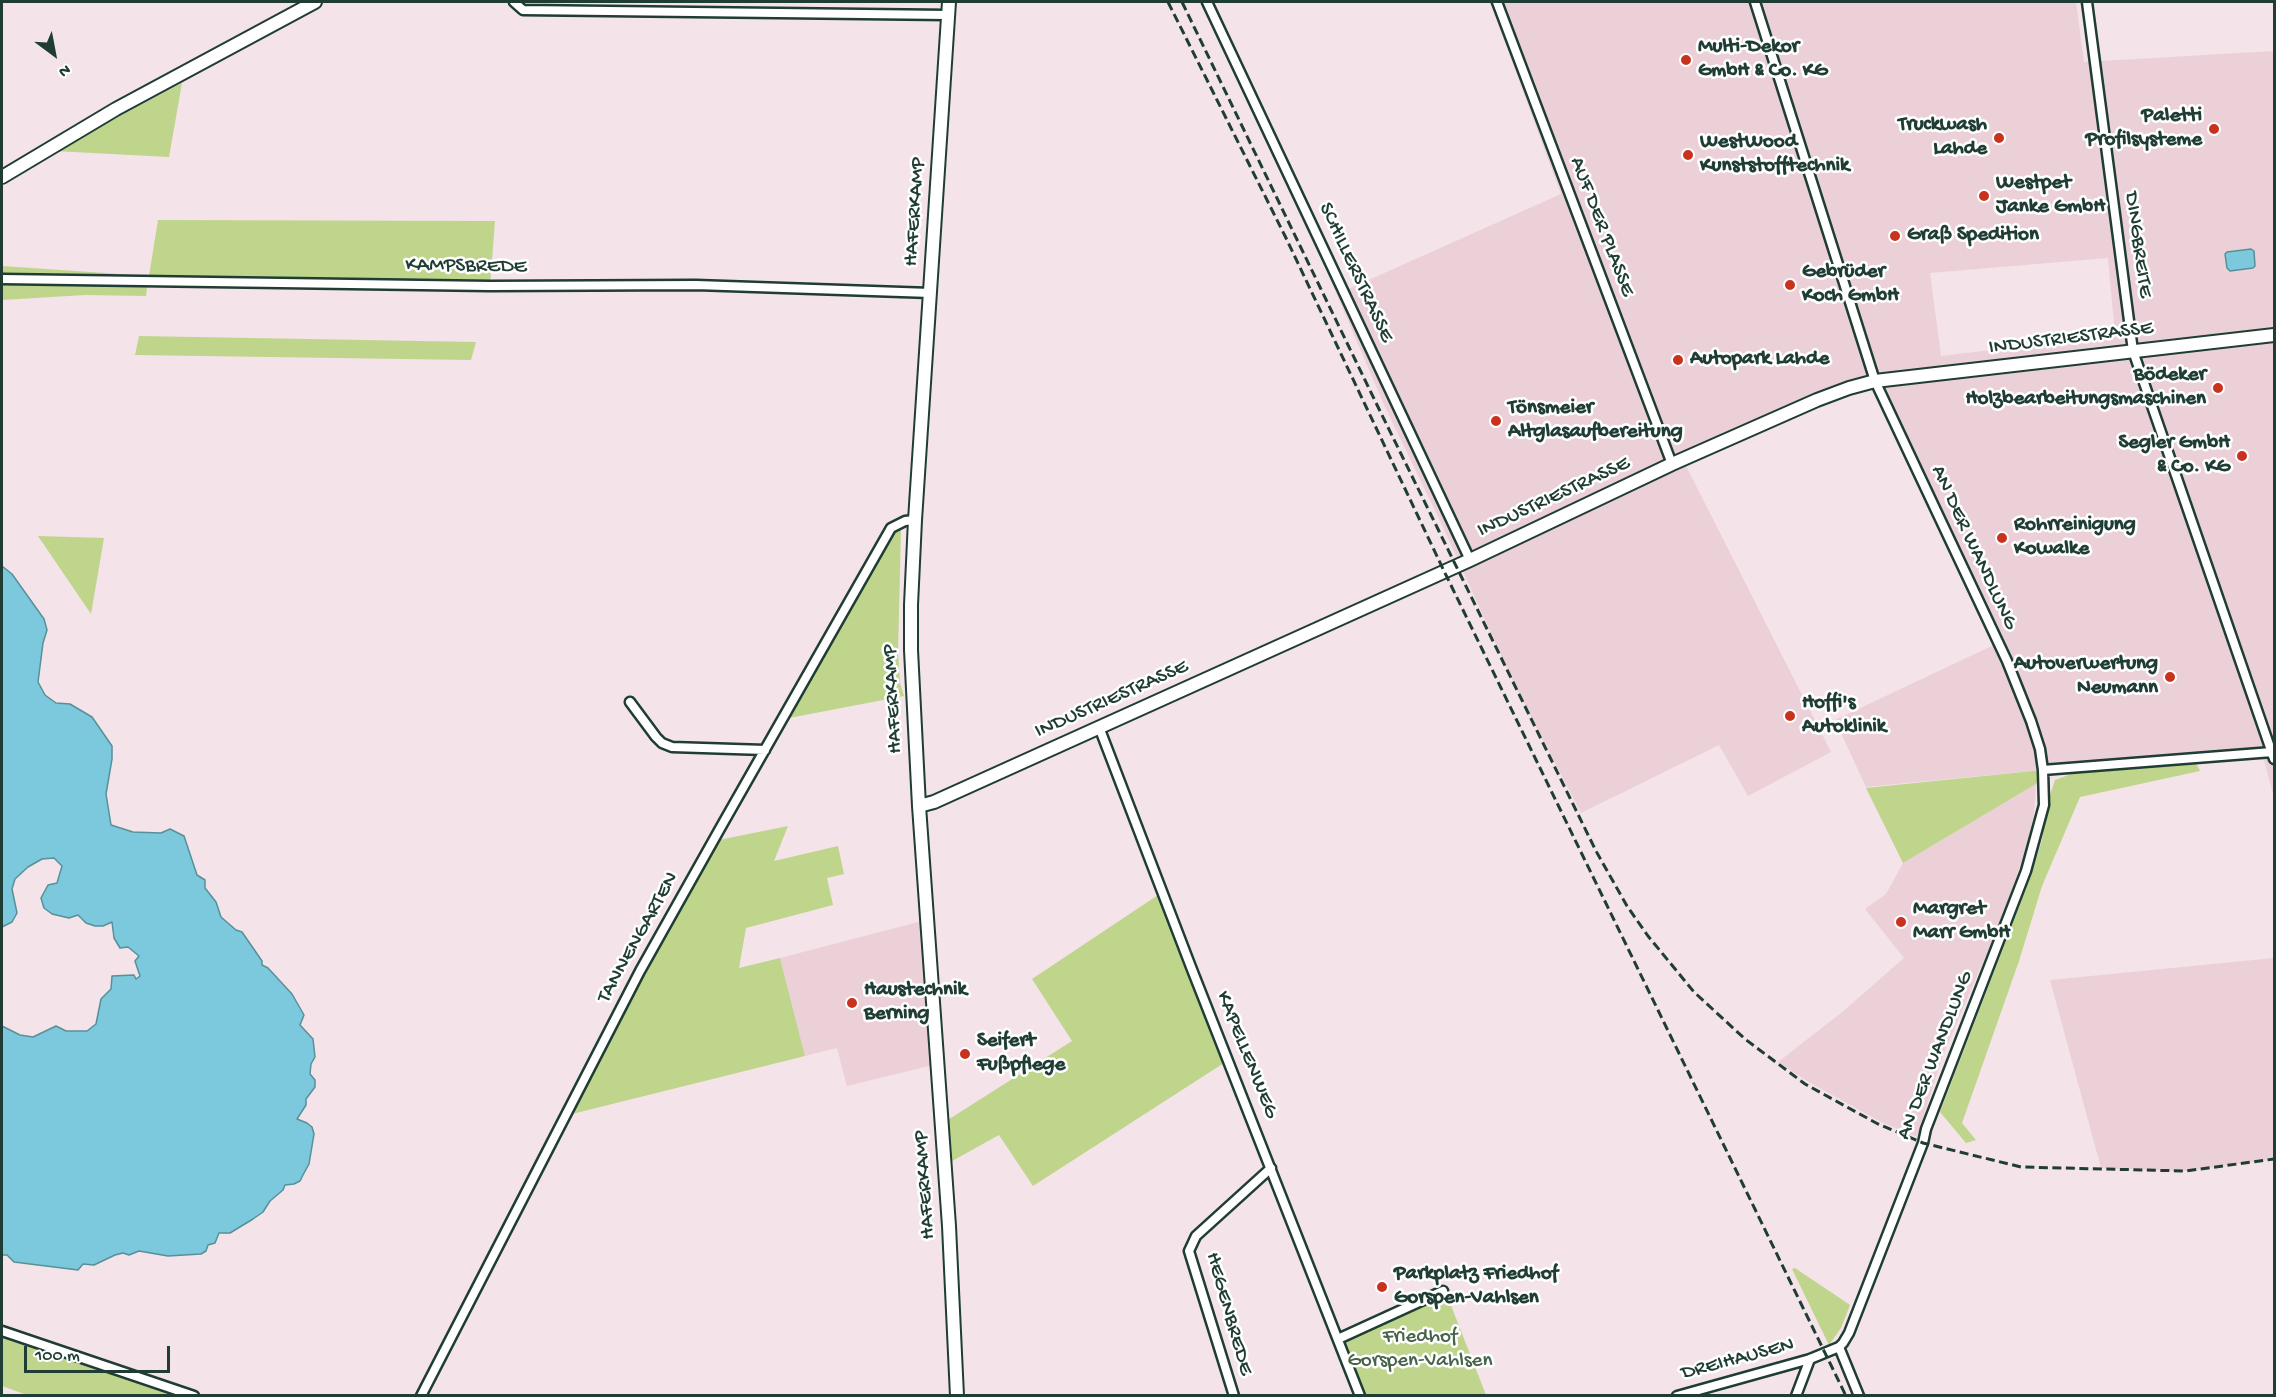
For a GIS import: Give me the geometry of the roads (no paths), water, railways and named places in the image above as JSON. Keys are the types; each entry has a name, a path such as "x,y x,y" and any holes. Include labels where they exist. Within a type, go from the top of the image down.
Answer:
{"street":[{"path":"2,177 116,109 315,2"},
{"path":"514,2 523,10 948,15"},
{"name":"HAFERKAMP","path":"949,2 915,520 911,650 919,806 949,1226 957,1395"},
{"name":"SCHILLERSTRASSE","path":"1207,2 1470,560"},
{"name":"AUF DER PLASSE","path":"1497,2 1672,464"},
{"name":"AN DER WANDLUNG","path":"1755,2 1875,381 2007,661 2031,720 2040,749 2043,770 2044,805 2026,871 1849,1333 1839,1347"},
{"name":"DINGBREITE","path":"2087,2 2133,351 2273,755"},
{"name":"KAMPSBREDE","path":"2,279 490,286 696,285 931,293"},
{"name":"INDUSTRIESTRASSE","path":"919,806 934,802 1470,560 1672,464 1817,400 1875,381 2274,335"},
{"name":"TANNENGARTEN","path":"421,1395 640,971 891,528 904,521 915,520"},
{"path":"630,702 656,737 662,743 672,747 765,750"},
{"name":"KAPELLENWEG","path":"1099,727 1360,1395"},
{"path":"2043,770 2273,755"},
{"name":"HEGENBREDE","path":"1234,1395 1189,1251 1196,1236 1271,1168"},
{"path":"1338,1339 1443,1291"},
{"path":"2,1330 194,1395"},
{"path":"1796,1395 1810,1359 1839,1347 1859,1395"},
{"name":"DREIHAUSEN","path":"1677,1395 1810,1359"}],"water":[{"path":"2251,249 2254,251 2255,266 2253,268 2230,271 2227,268 2225,254 2227,252"},
{"path":"2,566 12,574 44,619 47,630 38,682 45,695 56,703 70,704 92,717 112,746 106,794 111,825 133,832 161,833 170,829 184,836 197,875 205,880 205,888 216,902 221,917 236,930 242,932 262,961 262,965 268,968 292,994 304,1015 300,1025 313,1039 315,1057 311,1064 310,1074 315,1080 315,1087 306,1099 306,1105 297,1119 312,1127 314,1134 309,1164 300,1181 285,1185 263,1212 230,1233 219,1233 215,1243 208,1245 206,1251 201,1254 168,1256 139,1251 129,1255 123,1253 94,1265 83,1264 78,1270 14,1262 7,1255 2,1255 2,1026 20,1035 33,1037 56,1026 66,1031 87,1031 96,1024 101,999 111,989 112,976 134,975 136,979 140,976 135,961 139,956 128,947 120,948 114,938 112,922 103,926 95,926 86,923 78,915 69,918 52,914 44,908 41,898 48,885 57,883 62,866 54,858 42,859 28,867 15,879 12,889 17,913 12,922 2,927"}],"railway":[{"path":"1168,2 1286,238 1444,571 1846,1396"},
{"path":"1182,2 1596,851 1627,906 1648,936 1694,992 1745,1039 1805,1084 1878,1124 1923,1143 2021,1167 2186,1171 2274,1159"}],"place":[{"name":"Multi-Dekor GmbH & Co. KG","path":"1686,60"},
{"name":"Paletti Profilsysteme","path":"2214,129"},
{"name":"Truckwash Lahde","path":"1999,138"},
{"name":"WestWood Kunststofftechnik","path":"1688,155"},
{"name":"Westpet Janke GmbH","path":"1984,196"},
{"name":"Graß Spedition","path":"1895,236"},
{"name":"Gebrüder Koch GmbH","path":"1790,285"},
{"name":"Autopark Lahde","path":"1678,360"},
{"name":"Bödeker Holzbearbeitungsmaschinen","path":"2218,388"},
{"name":"Tönsmeier Altglasaufbereitung","path":"1496,421"},
{"name":"Segler GmbH & Co. KG","path":"2242,456"},
{"name":"Rohrreinigung Kowalke","path":"2002,538"},
{"name":"Autoverwertung Neumann","path":"2170,677"},
{"name":"Hoffi's Autoklinik","path":"1790,716"},
{"name":"Margret Marr GmbH","path":"1901,922"},
{"name":"Haustechnik Berning","path":"852,1003"},
{"name":"Seifert Fußpflege","path":"965,1054"},
{"name":"Parkplatz Friedhof Gorspen-Vahlsen","path":"1382,1287"}],"park label":[{"name":"Friedhof Gorspen-Vahlsen","path":"1420,1350"}]}
